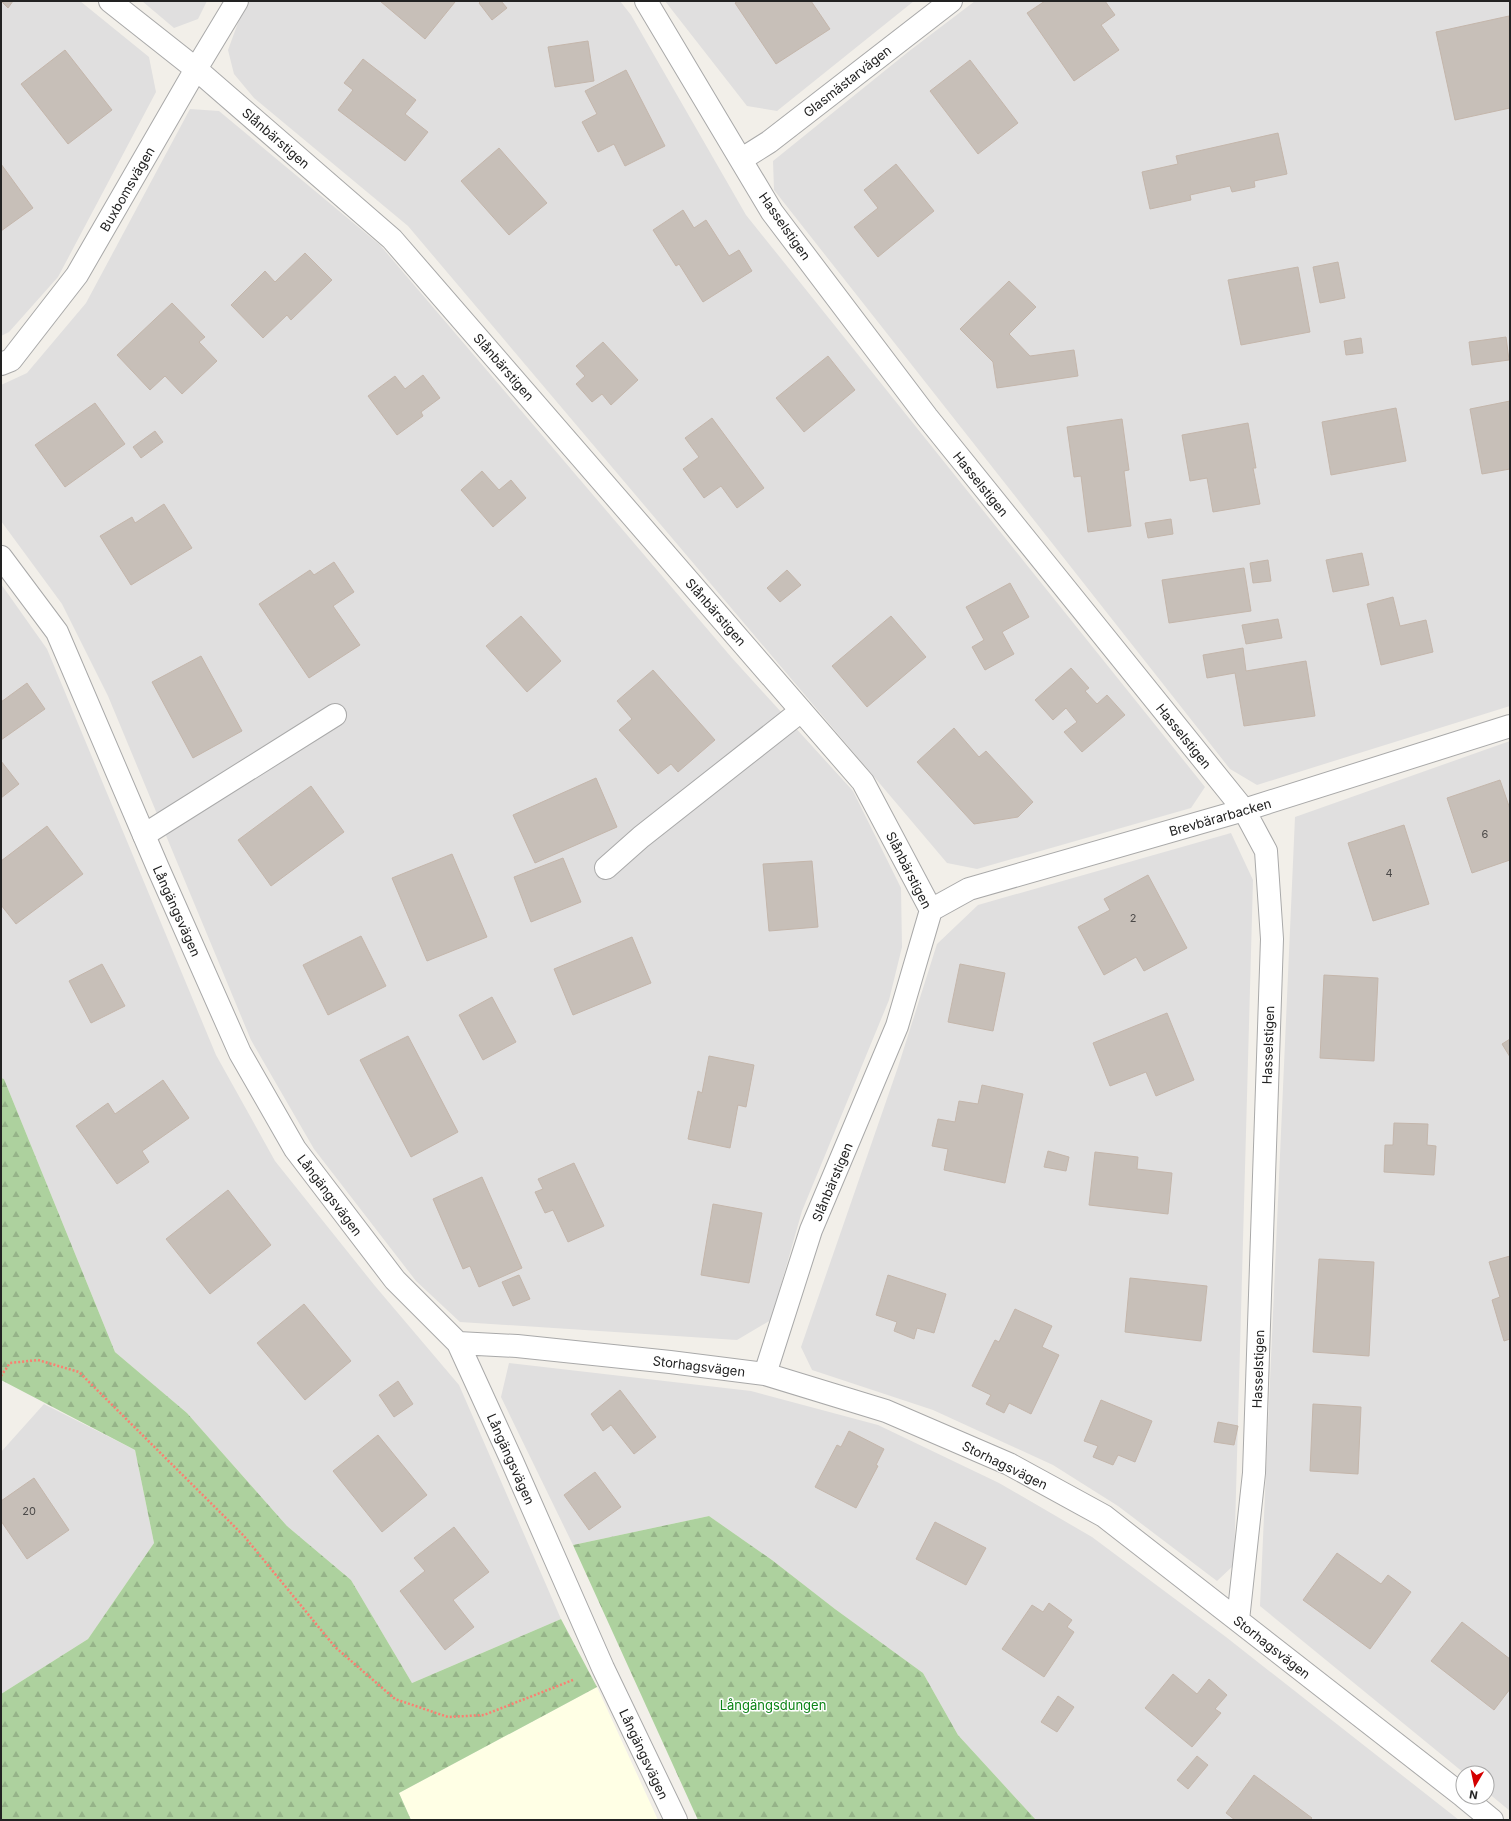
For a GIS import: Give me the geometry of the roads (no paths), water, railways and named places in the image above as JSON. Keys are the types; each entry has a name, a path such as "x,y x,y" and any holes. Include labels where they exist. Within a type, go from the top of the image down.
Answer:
{"street":[{"name":"Slånbärstigen","path":"110,1 196,69 392,239 863,782 932,910 897,1026 811,1230 765,1374"},
{"name":"Buxbomsvägen","path":"1,364 11,360 77,275 237,1"},
{"name":"Hasselstigen","path":"646,1 742,159 772,212 926,416 1244,810 1266,851 1272,939 1254,1473 1238,1620"},
{"name":"Glasmästarvägen","path":"742,159 770,142 951,1"},
{"name":"Långängsvägen","path":"1,557 57,632 240,1053 295,1149 395,1280 458,1343 512,1461 603,1668 676,1820"},
{"path":"606,868 641,837 801,711"},
{"path":"144,835 335,715"},
{"name":"Brevbärarbacken","path":"932,910 969,889 1244,810 1510,726"},
{"name":"Storhagsvägen","path":"458,1343 517,1346 670,1362 765,1374 886,1411 1009,1464 1104,1516 1455,1789"},
{"name":"Storhagsvägen","path":"1474,1805 1492,1820"}],"park label":[{"name":"Långängsdungen","path":"773,1705"}]}
